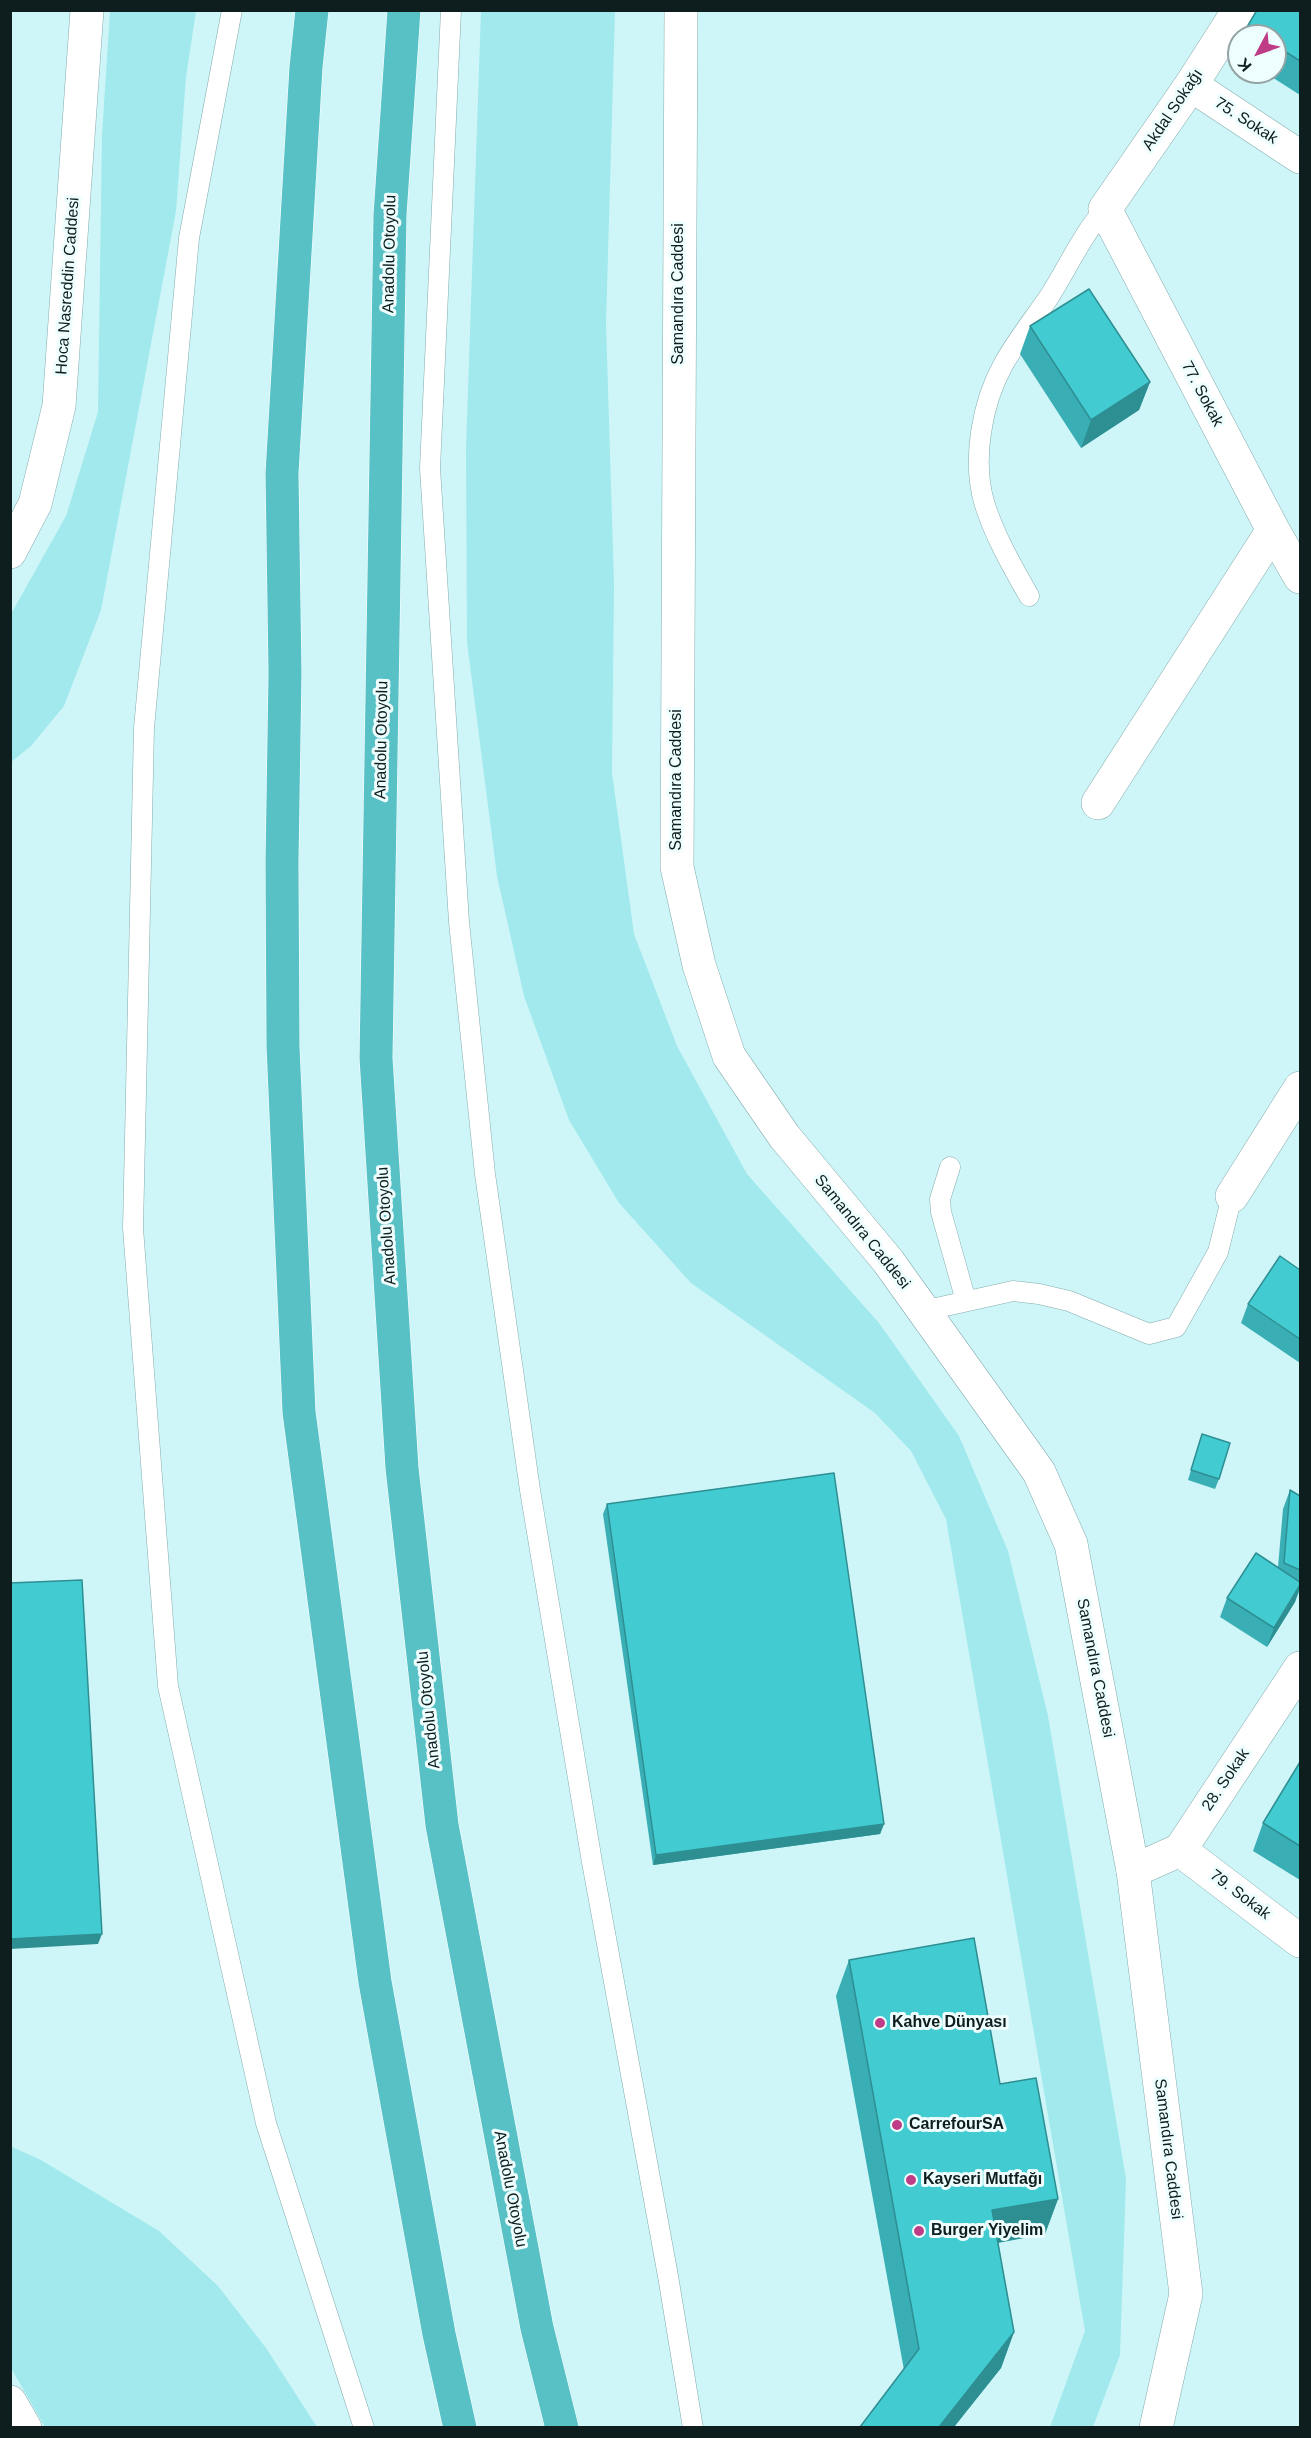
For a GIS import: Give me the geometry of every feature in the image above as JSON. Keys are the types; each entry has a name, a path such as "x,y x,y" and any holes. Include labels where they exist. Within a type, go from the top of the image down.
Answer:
{"highway":[{"path":"312,10 306,67 282,473 285,673 282,862 283,1046 299,1412 375,1982 439,2334 460,2427"},
{"name":"Anadolu Otoyolu","path":"404,10 390,215 376,1058 402,1468 442,1825 537,2328 562,2427"}],"main road":[{"name":"Hoca Nasreddin Caddesi","path":"10,552 35,504 59,406 87,10"},
{"name":"Samandıra Caddesi","path":"681,10 676,867 699,965 729,1056 784,1136 888,1261 1039,1472 1071,1544 1133,1871 1186,2294 1156,2427"},
{"name":"Akdal Sokağı","path":"1105,209 1191,85 1239,10"},
{"name":"75. Sokak","path":"1191,85 1300,157"},
{"name":"77. Sokak","path":"1105,209 1273,530 1300,577"},
{"path":"1098,803 1273,530"},
{"path":"1232,1196 1300,1088"},
{"name":"28. Sokak","path":"1180,1850 1300,1668"},
{"path":"1133,1871 1180,1850"},
{"name":"79. Sokak","path":"1180,1850 1300,1941"},
{"path":"10,2402 25,2427"}],"lane":[{"path":"232,10 189,238 144,728 133,1228 168,1686 266,2123 364,2427"},
{"path":"451,10 430,468 459,922 485,1174 530,1490 592,1862 668,2276 693,2427"},
{"path":"1029,596 1003,550 983,499 980,456 983,421 1003,365 1051,293 1090,225 1105,209"},
{"path":"950,1167 940,1199 941,1212 966,1301"},
{"path":"923,1311 1013,1291 1039,1294 1069,1302 1149,1334 1176,1327 1218,1252 1232,1196"}],"shaded area":[{"path":"110,11 196,11 186,77 176,211 101,610 64,706 31,746 11,762 11,614 66,516 98,412 102,135"},
{"path":"481,11 615,11 606,323 614,584 612,773 634,934 677,1046 747,1174 879,1323 959,1436 1008,1551 1048,1716 1126,2179 1120,2355 1093,2427 1050,2427 1085,2331 946,1519 911,1451 875,1413 691,1283 619,1203 569,1120 524,996 497,876 467,642 466,448"},
{"path":"10,2146 41,2160 159,2231 218,2286 266,2348 317,2427 45,2427 11,2368"}],"building":[{"path":"1257,10 1300,10 1300,61 1287,53 1287,24 1249,24"},
{"path":"1089,289 1150,382 1091,420 1030,326"},
{"path":"1280,1256 1300,1270 1300,1339 1248,1304"},
{"path":"1202,1434 1230,1443 1219,1479 1191,1470"},
{"path":"834,1473 884,1824 656,1855 607,1504"},
{"path":"1290,1490 1300,1496 1300,1570 1284,1563"},
{"path":"1256,1553 1300,1582 1274,1628 1227,1598"},
{"path":"82,1580 102,1934 10,1939 10,1583"},
{"path":"1300,1762 1300,1846 1263,1823"},
{"path":"974,1938 1000,2084 1036,2078 1058,2199 992,2210 1014,2332 939,2427 860,2427 919,2349 849,1960"}],"place":[{"name":"Kahve Dünyası","path":"880,2023"},
{"name":"CarrefourSA","path":"897,2125"},
{"name":"Kayseri Mutfağı","path":"911,2180"},
{"name":"Burger Yiyelim","path":"919,2231"}]}
